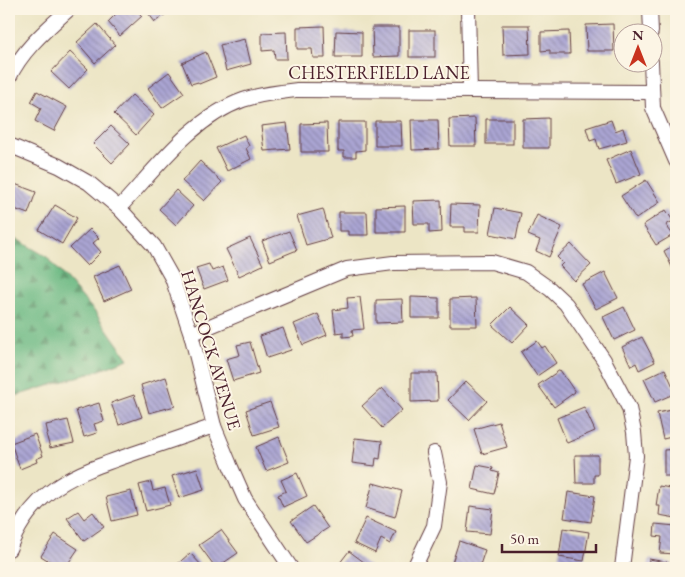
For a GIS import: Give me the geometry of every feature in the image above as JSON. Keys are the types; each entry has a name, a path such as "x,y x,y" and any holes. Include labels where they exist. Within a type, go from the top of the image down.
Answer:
{"street":[{"path":"9,78 23,55 40,35 69,9"},
{"path":"468,9 470,91"},
{"path":"650,9 651,22"},
{"path":"651,72 654,108 676,161"},
{"name":"CHESTERFIELD LANE","path":"119,208 191,131 215,114 243,100 274,93 297,90 652,92"},
{"name":"HANCOCK AVENUE","path":"9,146 59,166 90,183 119,208 154,246 172,278 191,334 214,426 245,498 285,566"},
{"path":"191,334 347,269 392,263 492,262 526,272 550,289 566,304 604,360 629,408 636,456 622,568"},
{"path":"9,549 18,529 30,511 46,495 74,476 214,426"},
{"path":"414,568 434,526 440,482 434,453"}],"green space":[{"path":"9,237 20,241 47,257 95,312 128,359 100,370 9,398"}],"building":[{"path":"113,9 135,9 142,16 120,36 108,22 117,13"},
{"path":"145,9 163,9 167,13 155,22"},
{"path":"97,24 115,45 95,63 77,42"},
{"path":"612,24 612,51 587,51 586,25"},
{"path":"502,25 529,25 530,54 503,55"},
{"path":"324,26 325,58 313,58 312,49 297,49 297,27"},
{"path":"372,27 399,27 399,56 373,57"},
{"path":"409,30 435,30 435,57 409,57"},
{"path":"336,31 362,32 362,57 335,57"},
{"path":"569,31 570,54 550,54 550,50 541,51 541,32"},
{"path":"286,32 287,59 275,59 274,50 262,51 262,33"},
{"path":"245,39 251,64 226,71 220,45"},
{"path":"70,52 88,69 69,89 51,72"},
{"path":"206,52 216,77 199,84 198,82 191,84 182,63"},
{"path":"169,72 184,93 162,108 148,88"},
{"path":"37,91 67,107 54,131 35,121 41,108 31,102"},
{"path":"132,95 154,115 136,135 114,114"},
{"path":"475,118 476,146 450,146 449,119"},
{"path":"549,118 549,148 523,148 523,119"},
{"path":"486,119 513,119 513,144 486,144"},
{"path":"411,120 438,120 439,149 412,150"},
{"path":"611,120 615,131 623,128 627,141 599,149 596,139 590,141 586,128"},
{"path":"375,121 401,121 402,146 375,146"},
{"path":"338,122 365,122 365,150 356,151 356,157 344,157 344,151 338,151"},
{"path":"287,123 290,149 264,151 261,126"},
{"path":"327,123 328,152 301,152 301,124"},
{"path":"111,126 130,144 112,163 93,144"},
{"path":"244,135 249,146 246,148 251,159 227,171 216,148"},
{"path":"631,149 641,174 616,184 606,160"},
{"path":"200,161 222,182 204,201 182,181"},
{"path":"646,180 660,202 636,219 621,196"},
{"path":"12,183 36,192 28,214 9,207 9,191"},
{"path":"176,190 193,206 176,225 159,209"},
{"path":"441,200 442,232 429,233 429,224 414,224 413,201"},
{"path":"451,204 480,205 479,232 465,232 465,227 450,227"},
{"path":"55,205 77,218 62,244 39,230"},
{"path":"405,206 405,232 376,232 376,207"},
{"path":"495,208 521,213 516,239 490,234"},
{"path":"323,209 331,238 306,245 297,216"},
{"path":"666,210 673,221 666,225 673,235 656,245 643,225"},
{"path":"339,212 367,212 368,235 348,235 348,231 339,231"},
{"path":"537,215 562,227 549,257 536,251 540,240 528,235"},
{"path":"90,229 99,238 93,243 101,252 87,266 70,248"},
{"path":"289,231 297,250 270,261 262,241"},
{"path":"250,238 263,265 239,276 226,249"},
{"path":"571,244 591,265 574,281 560,266 563,263 557,257"},
{"path":"676,244 676,275 664,251"},
{"path":"209,264 212,271 223,267 228,280 204,289 196,268"},
{"path":"120,265 131,289 104,301 93,277"},
{"path":"605,272 618,298 596,309 582,284"},
{"path":"360,297 364,329 352,330 353,336 343,337 343,332 336,333 333,310 348,308 347,298"},
{"path":"411,297 439,298 439,318 411,318"},
{"path":"476,298 477,326 450,326 450,299"},
{"path":"402,299 403,322 376,323 376,300"},
{"path":"510,307 529,325 512,343 492,325"},
{"path":"624,307 635,330 614,340 603,317"},
{"path":"318,314 327,335 303,345 294,324"},
{"path":"283,328 291,350 267,358 260,336"},
{"path":"642,337 655,362 639,370 636,363 631,366 622,347"},
{"path":"537,341 542,348 545,346 556,363 537,376 521,352"},
{"path":"250,342 259,373 233,381 226,359 240,355 237,345"},
{"path":"665,369 676,393 655,402 644,379"},
{"path":"560,370 575,392 554,407 538,385"},
{"path":"411,373 437,373 438,401 411,402"},
{"path":"166,377 175,406 149,413 141,385"},
{"path":"466,381 487,401 469,420 448,400"},
{"path":"382,388 402,410 382,428 362,406"},
{"path":"134,395 142,417 119,425 111,403"},
{"path":"270,402 279,427 254,435 246,410"},
{"path":"99,403 104,421 94,424 97,433 84,437 76,410"},
{"path":"584,407 595,431 567,443 557,418"},
{"path":"676,409 676,436 663,439 657,413"},
{"path":"68,420 74,443 50,448 46,434 48,434 46,425"},
{"path":"499,422 507,447 482,454 474,429"},
{"path":"35,434 43,456 36,459 37,462 20,469 11,443"},
{"path":"279,437 289,462 266,471 256,447"},
{"path":"355,438 382,441 380,459 376,458 375,466 352,463"},
{"path":"676,449 676,476 664,476 664,450"},
{"path":"575,455 598,455 598,475 594,475 594,483 576,483"},
{"path":"477,465 493,468 492,471 499,473 494,494 472,489"},
{"path":"197,468 204,490 179,498 172,476"},
{"path":"297,473 307,496 283,507 278,495 286,491 281,480"},
{"path":"151,482 153,491 165,488 170,505 146,511 139,485"},
{"path":"373,483 402,491 395,517 366,508"},
{"path":"659,486 676,489 676,518 659,515 660,506 656,506"},
{"path":"131,491 137,515 112,521 106,497"},
{"path":"568,492 595,496 591,522 564,518"},
{"path":"313,506 328,528 306,542 291,521"},
{"path":"470,506 493,509 490,534 467,532"},
{"path":"78,511 84,519 93,512 104,527 84,541 67,518"},
{"path":"366,518 396,532 390,544 381,539 375,553 354,543"},
{"path":"655,524 676,526 676,554 660,553 662,537 654,536"},
{"path":"563,528 589,532 584,561 559,557"},
{"path":"221,530 238,553 216,568 199,545"},
{"path":"55,534 78,549 65,568 60,568 41,556"},
{"path":"459,541 485,550 479,568 451,566"},
{"path":"349,551 372,568 336,568"},
{"path":"190,553 204,568 173,568"},
{"path":"649,559 672,563 671,568 648,568"}]}
